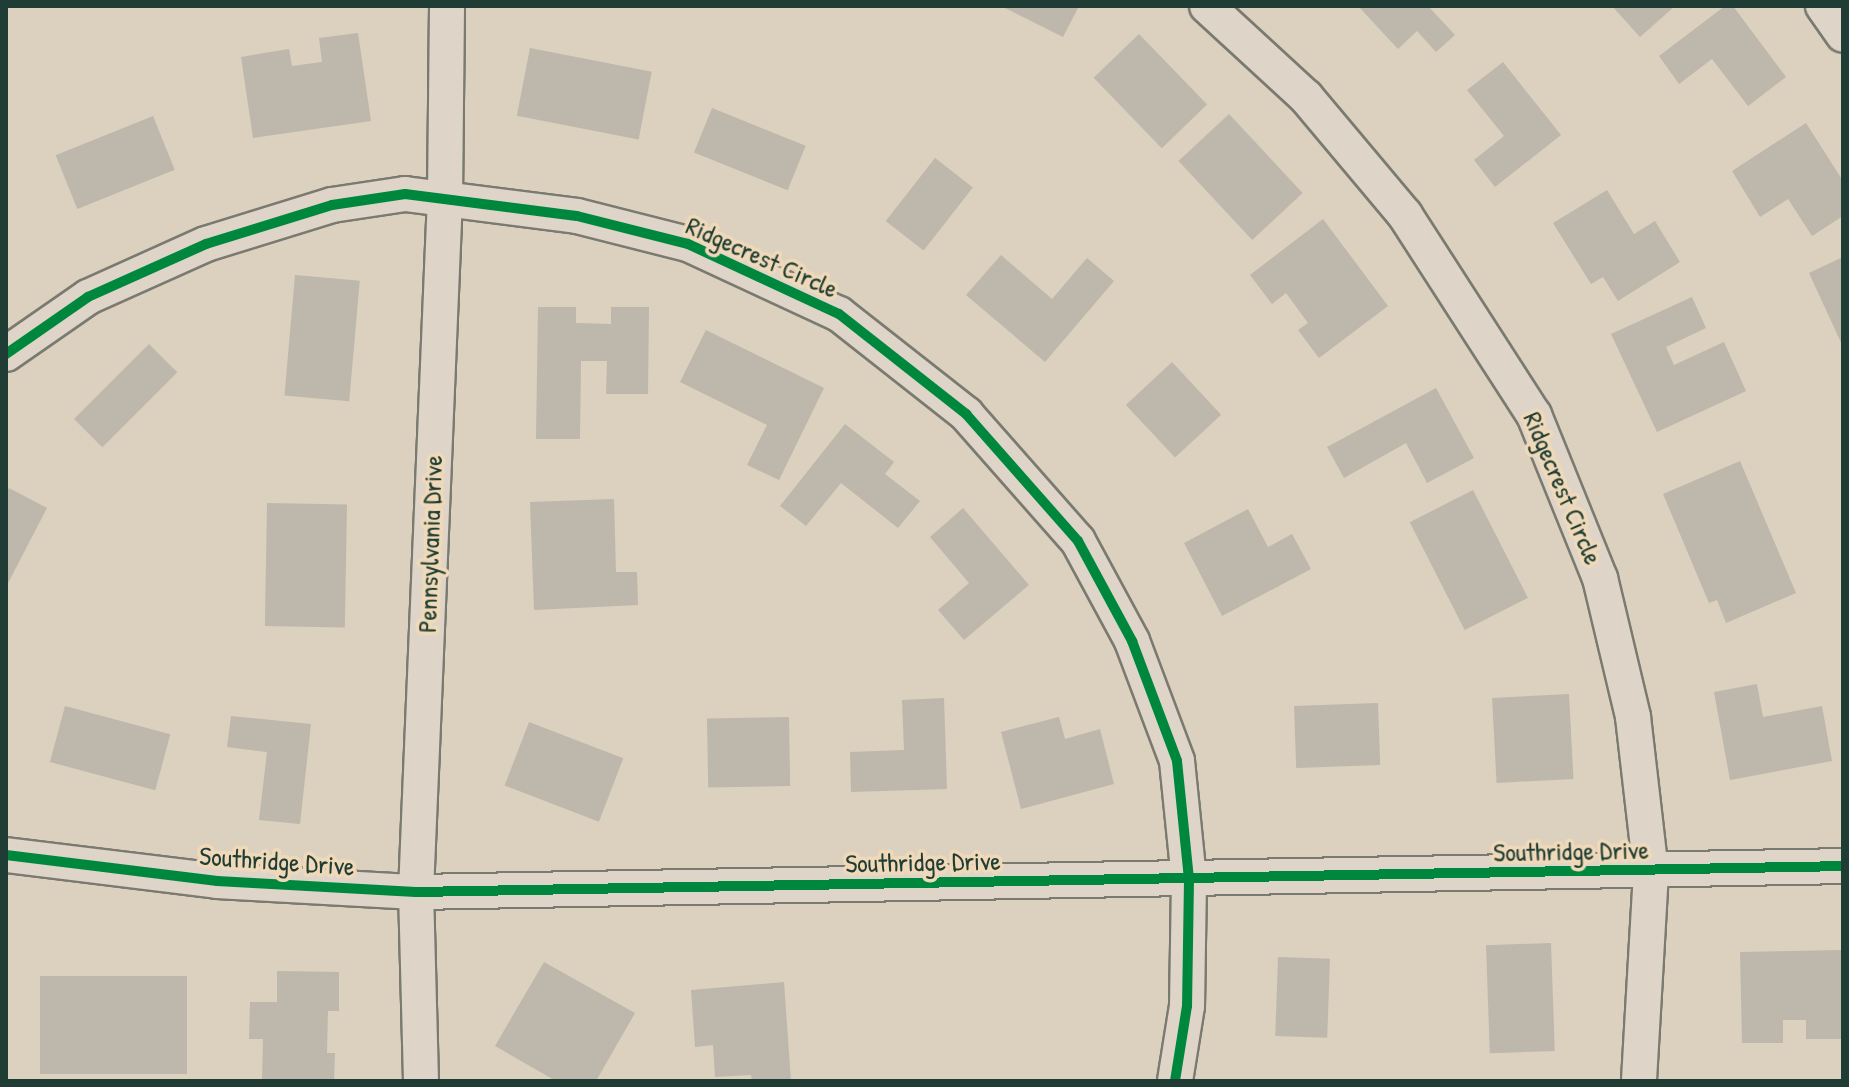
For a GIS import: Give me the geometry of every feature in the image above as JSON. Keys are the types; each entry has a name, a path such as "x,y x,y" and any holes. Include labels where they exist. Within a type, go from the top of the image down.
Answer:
{"street":[{"name":"Pennsylvania Drive","path":"421,1081 416,892 445,198 447,6"},
{"name":"Ridgecrest Circle","path":"1207,6 1340,133 1405,215 1534,415 1600,578 1625,671 1651,872 1639,1081"},
{"path":"1823,6 1843,35"},
{"name":"Ridgecrest Circle","path":"6,354 88,297 206,244 332,205 405,194 577,216 688,244 839,314 966,414 1078,541 1132,641 1177,761 1189,880 1187,1006 1175,1081"},
{"name":"Southridge Drive","path":"6,855 217,881 416,892 1651,872 1843,866"}],"building":[{"path":"1001,6 1079,6 1063,37"},
{"path":"1358,6 1428,6 1455,35 1436,52 1417,31 1398,49"},
{"path":"1612,6 1675,6 1640,37"},
{"path":"1725,6 1733,6 1786,77 1748,106 1712,59 1679,84 1659,56"},
{"path":"358,33 371,121 253,138 241,57 289,49 292,66 322,62 319,38"},
{"path":"1139,34 1207,104 1162,148 1094,78"},
{"path":"530,48 652,72 639,139 517,116"},
{"path":"1503,62 1561,135 1495,187 1474,160 1504,136 1467,90"},
{"path":"712,108 806,146 788,190 694,153"},
{"path":"1229,114 1303,193 1252,240 1179,161"},
{"path":"153,116 175,170 77,209 56,155"},
{"path":"1806,123 1843,181 1843,216 1812,236 1788,199 1760,217 1732,171"},
{"path":"935,158 973,188 924,251 886,221"},
{"path":"1607,190 1634,234 1655,221 1680,262 1618,301 1603,277 1591,284 1553,223"},
{"path":"1323,219 1388,306 1319,358 1298,330 1308,323 1286,293 1272,304 1250,275"},
{"path":"1001,255 1052,299 1087,258 1114,281 1045,362 966,295"},
{"path":"1843,257 1843,347 1809,273"},
{"path":"295,275 360,281 349,401 284,396"},
{"path":"1692,297 1706,328 1666,347 1674,365 1724,342 1746,391 1657,432 1611,334"},
{"path":"538,307 576,307 576,323 611,324 611,307 649,307 648,394 606,394 607,361 581,361 580,439 536,439"},
{"path":"706,330 824,388 779,480 747,465 767,425 680,382"},
{"path":"149,344 177,372 102,447 74,419"},
{"path":"1172,362 1221,415 1175,458 1126,405"},
{"path":"1436,388 1474,458 1427,483 1406,443 1344,478 1327,447"},
{"path":"845,424 894,462 885,474 920,501 898,528 841,483 806,526 780,506"},
{"path":"1740,461 1796,593 1726,623 1717,600 1709,603 1663,494"},
{"path":"9,488 47,508 6,587 6,494"},
{"path":"1473,490 1528,598 1465,630 1410,522"},
{"path":"614,499 616,572 637,572 638,605 534,610 530,502"},
{"path":"267,503 347,504 345,627 265,626"},
{"path":"963,508 1029,585 964,640 938,610 969,583 930,537"},
{"path":"1248,509 1268,547 1292,534 1311,569 1222,616 1184,543"},
{"path":"1757,684 1763,717 1822,706 1832,761 1730,780 1714,692"},
{"path":"1569,694 1573,779 1497,783 1492,698"},
{"path":"944,698 947,789 851,792 850,752 904,750 902,700"},
{"path":"1378,703 1380,765 1296,768 1294,706"},
{"path":"65,706 170,734 155,790 50,762"},
{"path":"231,716 311,724 300,824 259,820 267,752 227,747"},
{"path":"789,717 790,786 708,787 707,718"},
{"path":"1059,717 1065,739 1100,729 1114,784 1021,809 1001,732"},
{"path":"529,722 623,758 599,822 505,785"},
{"path":"1551,943 1555,1051 1490,1053 1486,945"},
{"path":"1843,950 1843,1039 1806,1039 1806,1020 1783,1020 1783,1043 1742,1043 1740,952"},
{"path":"1278,957 1330,959 1327,1038 1275,1036"},
{"path":"544,962 635,1013 596,1081 556,1081 495,1046"},
{"path":"277,971 339,972 339,1011 328,1011 327,1053 335,1053 334,1081 262,1081 263,1039 249,1039 250,1002 277,1002"},
{"path":"40,976 187,976 187,1074 40,1074"},
{"path":"784,982 791,1081 752,1081 751,1075 715,1077 713,1045 695,1047 691,990"}],"cycle path":[{"path":"6,354 88,297 206,244 332,205 405,194 577,216 688,244 839,314 966,414 1078,541 1132,641 1177,761 1189,880 1187,1006 1175,1081"},
{"path":"6,855 217,881 416,892 1843,866"}]}
